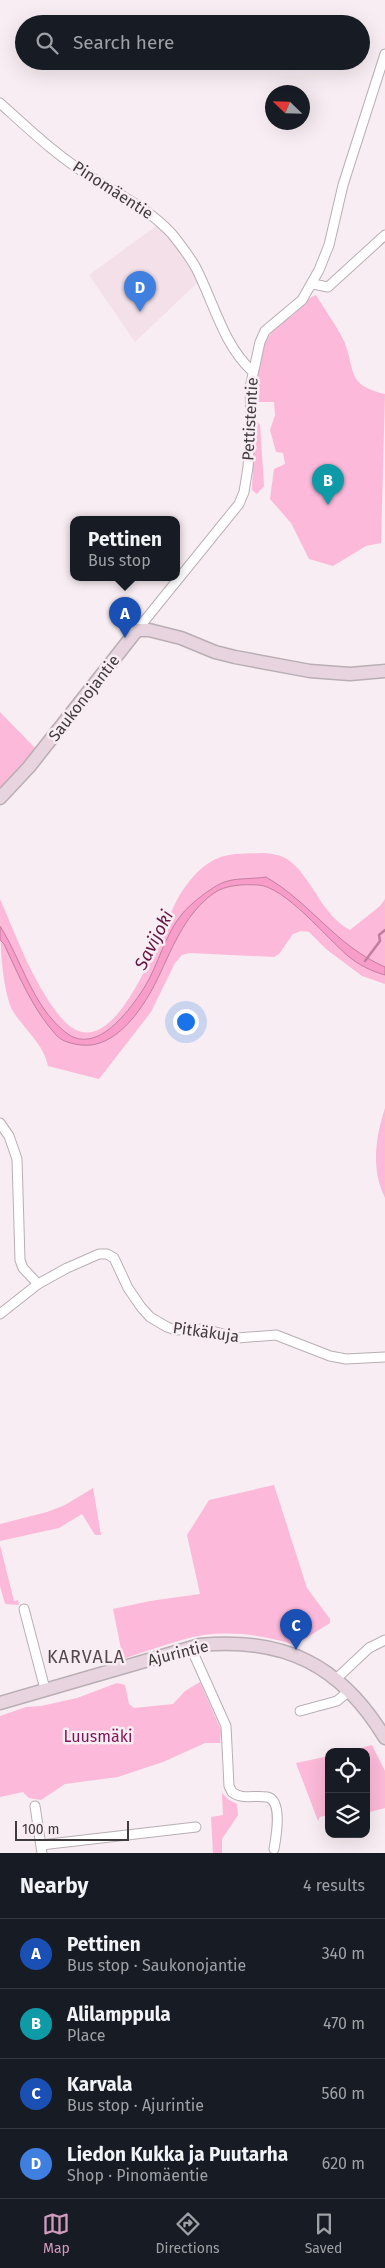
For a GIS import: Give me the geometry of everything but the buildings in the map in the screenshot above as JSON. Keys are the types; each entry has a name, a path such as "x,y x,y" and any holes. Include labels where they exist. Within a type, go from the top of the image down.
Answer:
{"street":[{"name":"Pettistentie","path":"180,577 239,504 244,492 248,466 252,371 260,342 265,331 302,300 312,284 329,246 343,185 385,54"},
{"name":"Pinomäentie","path":"0,103 33,134 72,164 144,209 158,220 196,267 233,348 252,371"},
{"path":"312,284 328,287 385,235"},
{"name":"Pettistentie","path":"137,630 177,581"},
{"path":"137,630 150,630 181,638 215,652 235,657 310,671 350,674 385,671"},
{"name":"Saukonojantie","path":"0,798 29,766 137,630"},
{"path":"0,1122 9,1136 17,1159 20,1260 24,1268 38,1284"},
{"name":"Pitkäkuja","path":"0,1314 49,1276 99,1254 107,1254 114,1258 128,1288 141,1307 150,1317 166,1327 176,1330 206,1329 237,1338 276,1335 330,1356 346,1359 385,1357"},
{"path":"24,1609 45,1689"},
{"path":"336,1678 369,1648 385,1640"},
{"name":"Ajurintie","path":"0,1703 191,1648 225,1643 252,1644 276,1649 311,1663 336,1678 371,1716 385,1738"},
{"path":"191,1648 226,1726 229,1786 232,1792 242,1797 267,1797 276,1805 277,1833 274,1849"},
{"path":"300,1711 337,1701 349,1690"},
{"path":"35,1806 41,1849 196,1827"}],"shaded area":[{"path":"159,224 191,266 199,281 135,342 89,275"},
{"path":"266,877 297,899 352,948 385,967 385,975 375,972 352,959 305,914 280,894 258,885 229,887 218,890 194,912 179,935 149,995 125,1026 116,1035 105,1041 93,1045 81,1045 62,1040 48,1026 21,980 4,944 0,940 0,926 44,1009 65,1032 77,1038 88,1039 100,1035 110,1028 130,1008 149,979 176,922 191,905 204,894 223,883 236,879"}],"green space":[{"path":"316,295 344,341 354,375 358,381 364,386 385,394 381,543 366,546 333,566 309,559 291,523 270,499 274,469 285,464 283,453 276,452 270,430 275,415 274,402 257,402 257,372 265,343 277,326"},
{"path":"255,419 260,425 264,486 257,494 252,490"},
{"path":"0,712 35,748 23,766 0,788"},
{"path":"265,853 285,858 296,866 331,915 350,930 380,906 385,899 385,984 362,976 326,949 309,932 301,931 293,934 279,954 274,957 190,953 182,955 175,963 151,1012 99,1079 48,1066 42,1050 11,1008 7,996 1,955 0,899 40,987 58,1014 78,1031 97,1030 114,1017 131,995 146,968 177,900 193,876 210,862 222,857 234,854"},
{"path":"385,1108 385,1198 378,1176 376,1154"},
{"path":"274,1485 307,1588 330,1619 330,1623 295,1645 269,1638 241,1634 213,1634 185,1639 123,1659 113,1609 150,1601 200,1594 187,1535 209,1500"},
{"path":"93,1488 101,1535 95,1535 82,1514 59,1528 0,1541 0,1524 47,1512 65,1505"},
{"path":"0,1545 14,1601 18,1600 19,1605 5,1604 0,1586"},
{"name":"Luusmäki","path":"200,1682 221,1730 220,1743 205,1743 163,1762 118,1777 65,1784 41,1800 29,1798 23,1792 0,1797 0,1716 26,1707 41,1706 77,1698 117,1683 125,1685 129,1704 134,1708 173,1704 185,1691"},
{"path":"372,1745 385,1771 385,1808 370,1812 370,1748 361,1748"},
{"path":"325,1757 325,1816 320,1817 318,1821 296,1763"},
{"path":"222,1793 229,1800 237,1804 238,1815 222,1839 222,1853 213,1853 211,1817 223,1815"}],"waterway":[{"path":"365,961 380,941 379,935 385,930"}],"place":[{"name":"Liedon Kukka ja Puutarha","path":"140,312"},
{"name":"Alilamppula","path":"328,505"},
{"name":"Pettinen","path":"125,638"},
{"name":"Karvala","path":"296,1650"}],"district":[{"name":"KARVALA","path":"86,1657"}],"water label":[{"name":"Savijoki","path":"154,940"}]}
